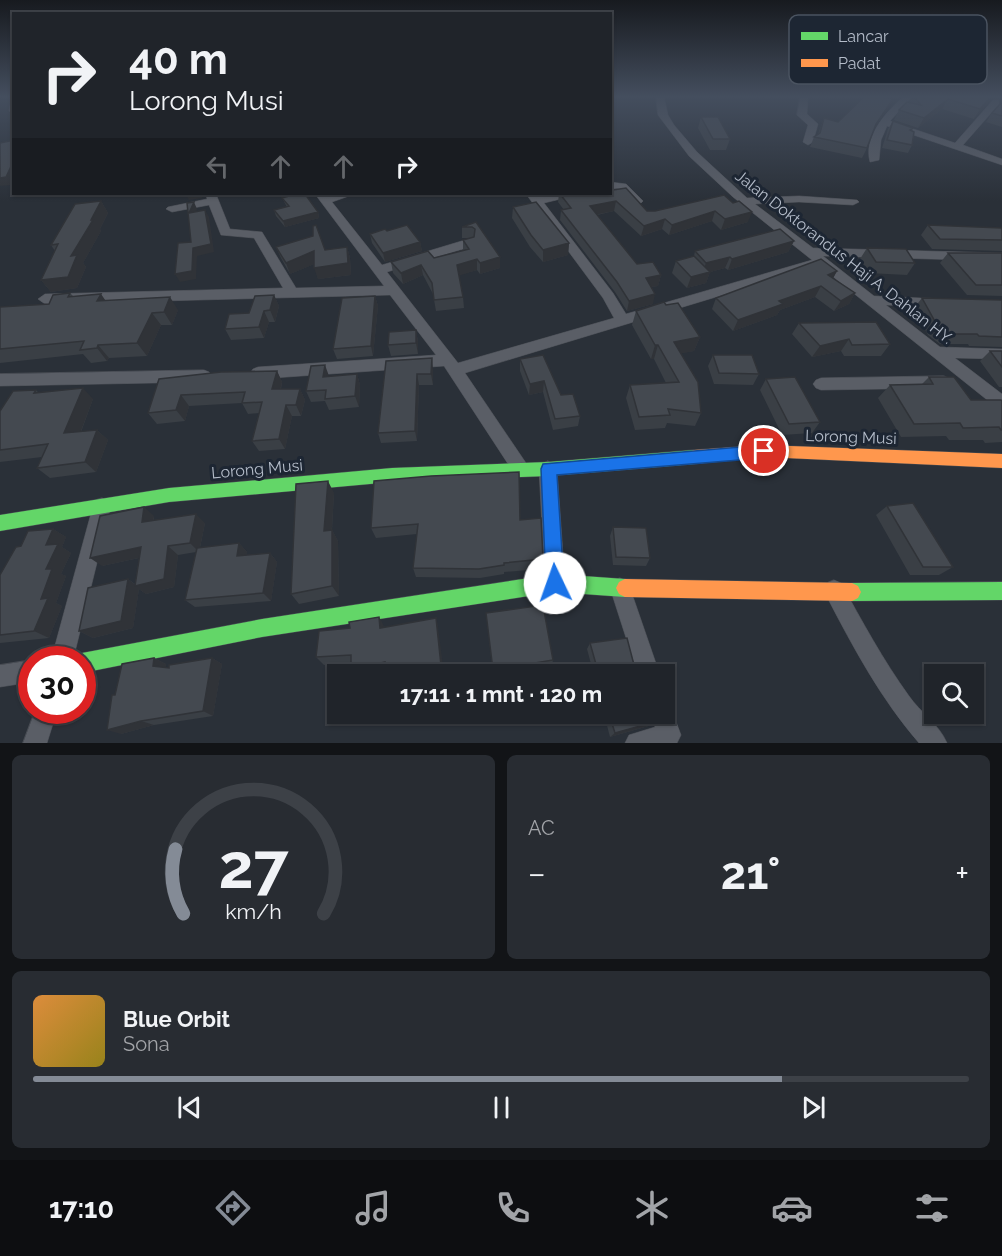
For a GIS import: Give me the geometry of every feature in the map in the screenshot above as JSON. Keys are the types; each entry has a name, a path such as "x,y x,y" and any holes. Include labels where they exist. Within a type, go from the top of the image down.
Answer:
{"street":[{"name":"Jalan Doktorandus Haji A. Dahlan HY.","path":"675,132 736,198 815,256 1002,404"},
{"path":"808,142 811,132"},
{"path":"874,160 876,137 879,132"},
{"path":"912,132 1002,162"},
{"path":"957,147 970,132"},
{"path":"612,185 622,186 648,214"},
{"path":"534,197 557,195"},
{"path":"172,209 212,197 225,232 258,235 292,293"},
{"path":"323,197 452,365 520,468"},
{"path":"534,197 608,296 622,321"},
{"path":"736,198 853,202"},
{"path":"379,270 469,243"},
{"path":"248,374 452,365 622,321 815,256 1002,257"},
{"path":"45,299 394,290"},
{"path":"870,300 954,302"},
{"path":"937,352 1002,354"},
{"path":"0,380 224,375"},
{"path":"821,384 977,382"},
{"name":"Lorong Musi","path":"0,524 169,495 290,483 520,468 549,469 764,451 1002,461"},
{"path":"549,469 555,583"},
{"path":"66,646 102,506"},
{"path":"96,660 262,628 555,583 620,588 766,592 1002,591"},
{"path":"620,588 645,664"},
{"path":"834,590 869,654 902,705 935,743"},
{"path":"0,676 18,673"},
{"path":"35,743 42,724"},
{"path":"637,743 669,735 665,724"}],"building":[{"path":"709,132 726,132 730,139 713,139"},
{"path":"873,132 867,148 814,137 820,133"},
{"path":"890,132 914,132 912,145 887,140"},
{"path":"12,140 12,164 6,177 0,178 0,143"},
{"path":"626,188 647,211 724,195 733,203 739,201 752,212 725,219 715,211 672,225 665,219 644,226 616,201 590,206 637,264 653,262 661,275 646,278 655,294 629,301 561,210 571,208 561,195 612,195 612,189"},
{"path":"306,195 318,212 283,221 274,210 289,206 282,198"},
{"path":"101,201 91,220 93,220 71,256 77,255 68,277 41,280 58,244 51,245 75,204"},
{"path":"194,202 189,213 205,210 211,244 193,248 192,271 175,274 178,243 191,242 187,203"},
{"path":"536,202 569,243 543,250 513,207"},
{"path":"476,222 500,257 480,263 477,259 457,265 463,297 434,300 432,283 421,265 401,273 391,262 428,251 434,258 469,249 463,240 474,237 475,229 462,227"},
{"path":"316,225 325,250 347,247 348,263 314,268 314,251 286,263 276,247 313,236 313,226"},
{"path":"407,225 420,242 383,253 370,234 385,229 387,231"},
{"path":"928,225 1002,228 1002,240 940,239"},
{"path":"780,229 794,241 732,259 730,257 706,263 695,251"},
{"path":"867,248 906,249 915,263 876,262"},
{"path":"948,253 1002,253 1002,285 976,285"},
{"path":"694,256 710,272 691,277 676,261"},
{"path":"821,259 837,271 828,275 855,293 841,301 821,286 779,301 783,304 738,320 716,298"},
{"path":"70,293 68,297 101,294 97,301 170,297 164,312 152,313 137,343 98,345 97,348 80,350 84,341 0,349 0,307 49,304 53,295"},
{"path":"274,295 270,310 264,311 259,327 225,329 229,314 249,313 255,296"},
{"path":"375,296 371,346 333,349 342,298"},
{"path":"922,298 1002,300 1002,337 949,334 937,325"},
{"path":"664,302 666,305 678,303 700,337 674,342 698,382 701,413 668,409 670,415 639,417 630,385 679,382 636,311"},
{"path":"876,322 890,344 852,345 849,339 820,346 799,323"},
{"path":"416,330 416,343 388,345 389,332"},
{"path":"990,351 1002,351 1002,367"},
{"path":"543,355 561,395 573,394 580,416 555,419 544,381 530,384 520,359"},
{"path":"713,355 752,355 759,374 719,373"},
{"path":"432,358 431,374 417,374 415,431 378,433 386,361"},
{"path":"325,365 323,377 357,374 355,396 325,399 326,390 306,391 311,366"},
{"path":"277,371 272,389 300,389 296,405 286,405 279,439 252,441 262,402 242,403 245,392 181,395 176,410 148,413 159,379 221,372"},
{"path":"795,377 820,422 789,424 766,379"},
{"path":"929,377 954,377 971,400 1001,400 1002,430 999,427 963,428 960,423 914,424 890,385 933,384"},
{"path":"83,388 64,433 97,430 85,462 37,468 48,444 0,450 0,411 13,391 36,390 34,393"},
{"path":"519,472 520,520 541,518 543,559 504,563 504,565 479,569 413,568 418,524 371,528 374,481"},
{"path":"328,481 324,531 332,530 332,586 291,594 296,484"},
{"path":"913,503 953,567 923,567 887,506"},
{"path":"144,507 142,522 196,514 190,543 168,546 164,579 135,586 141,547 90,558 100,516"},
{"path":"613,527 646,528 650,558 616,557"},
{"path":"53,529 46,545 58,544 46,569 52,569 41,599 48,598 34,631 0,635 0,575 16,547 21,546 28,531"},
{"path":"239,543 237,556 270,553 263,593 185,600 197,548"},
{"path":"128,579 121,621 79,631 88,588"},
{"path":"543,605 553,660 529,664 492,664 486,613"},
{"path":"379,617 380,628 436,618 441,664 385,664 385,662 351,664 351,655 316,657 319,631 350,628 349,622"},
{"path":"627,638 634,664 596,664 590,643"},
{"path":"154,658 153,666 169,668 169,665 212,658 203,711 141,721 107,730 112,695 115,695 122,664"},
{"path":"612,724 647,724 615,733"}],"traffic: fast":[{"path":"0,523 169,495 392,475 548,469 694,457"},
{"path":"96,660 262,628 555,583 625,588"},
{"path":"852,592 1002,591"}],"traffic: slow":[{"path":"694,457 764,451 1002,461"},
{"path":"625,588 852,592"}],"route":[{"path":"555,583 549,469 764,451"}]}
